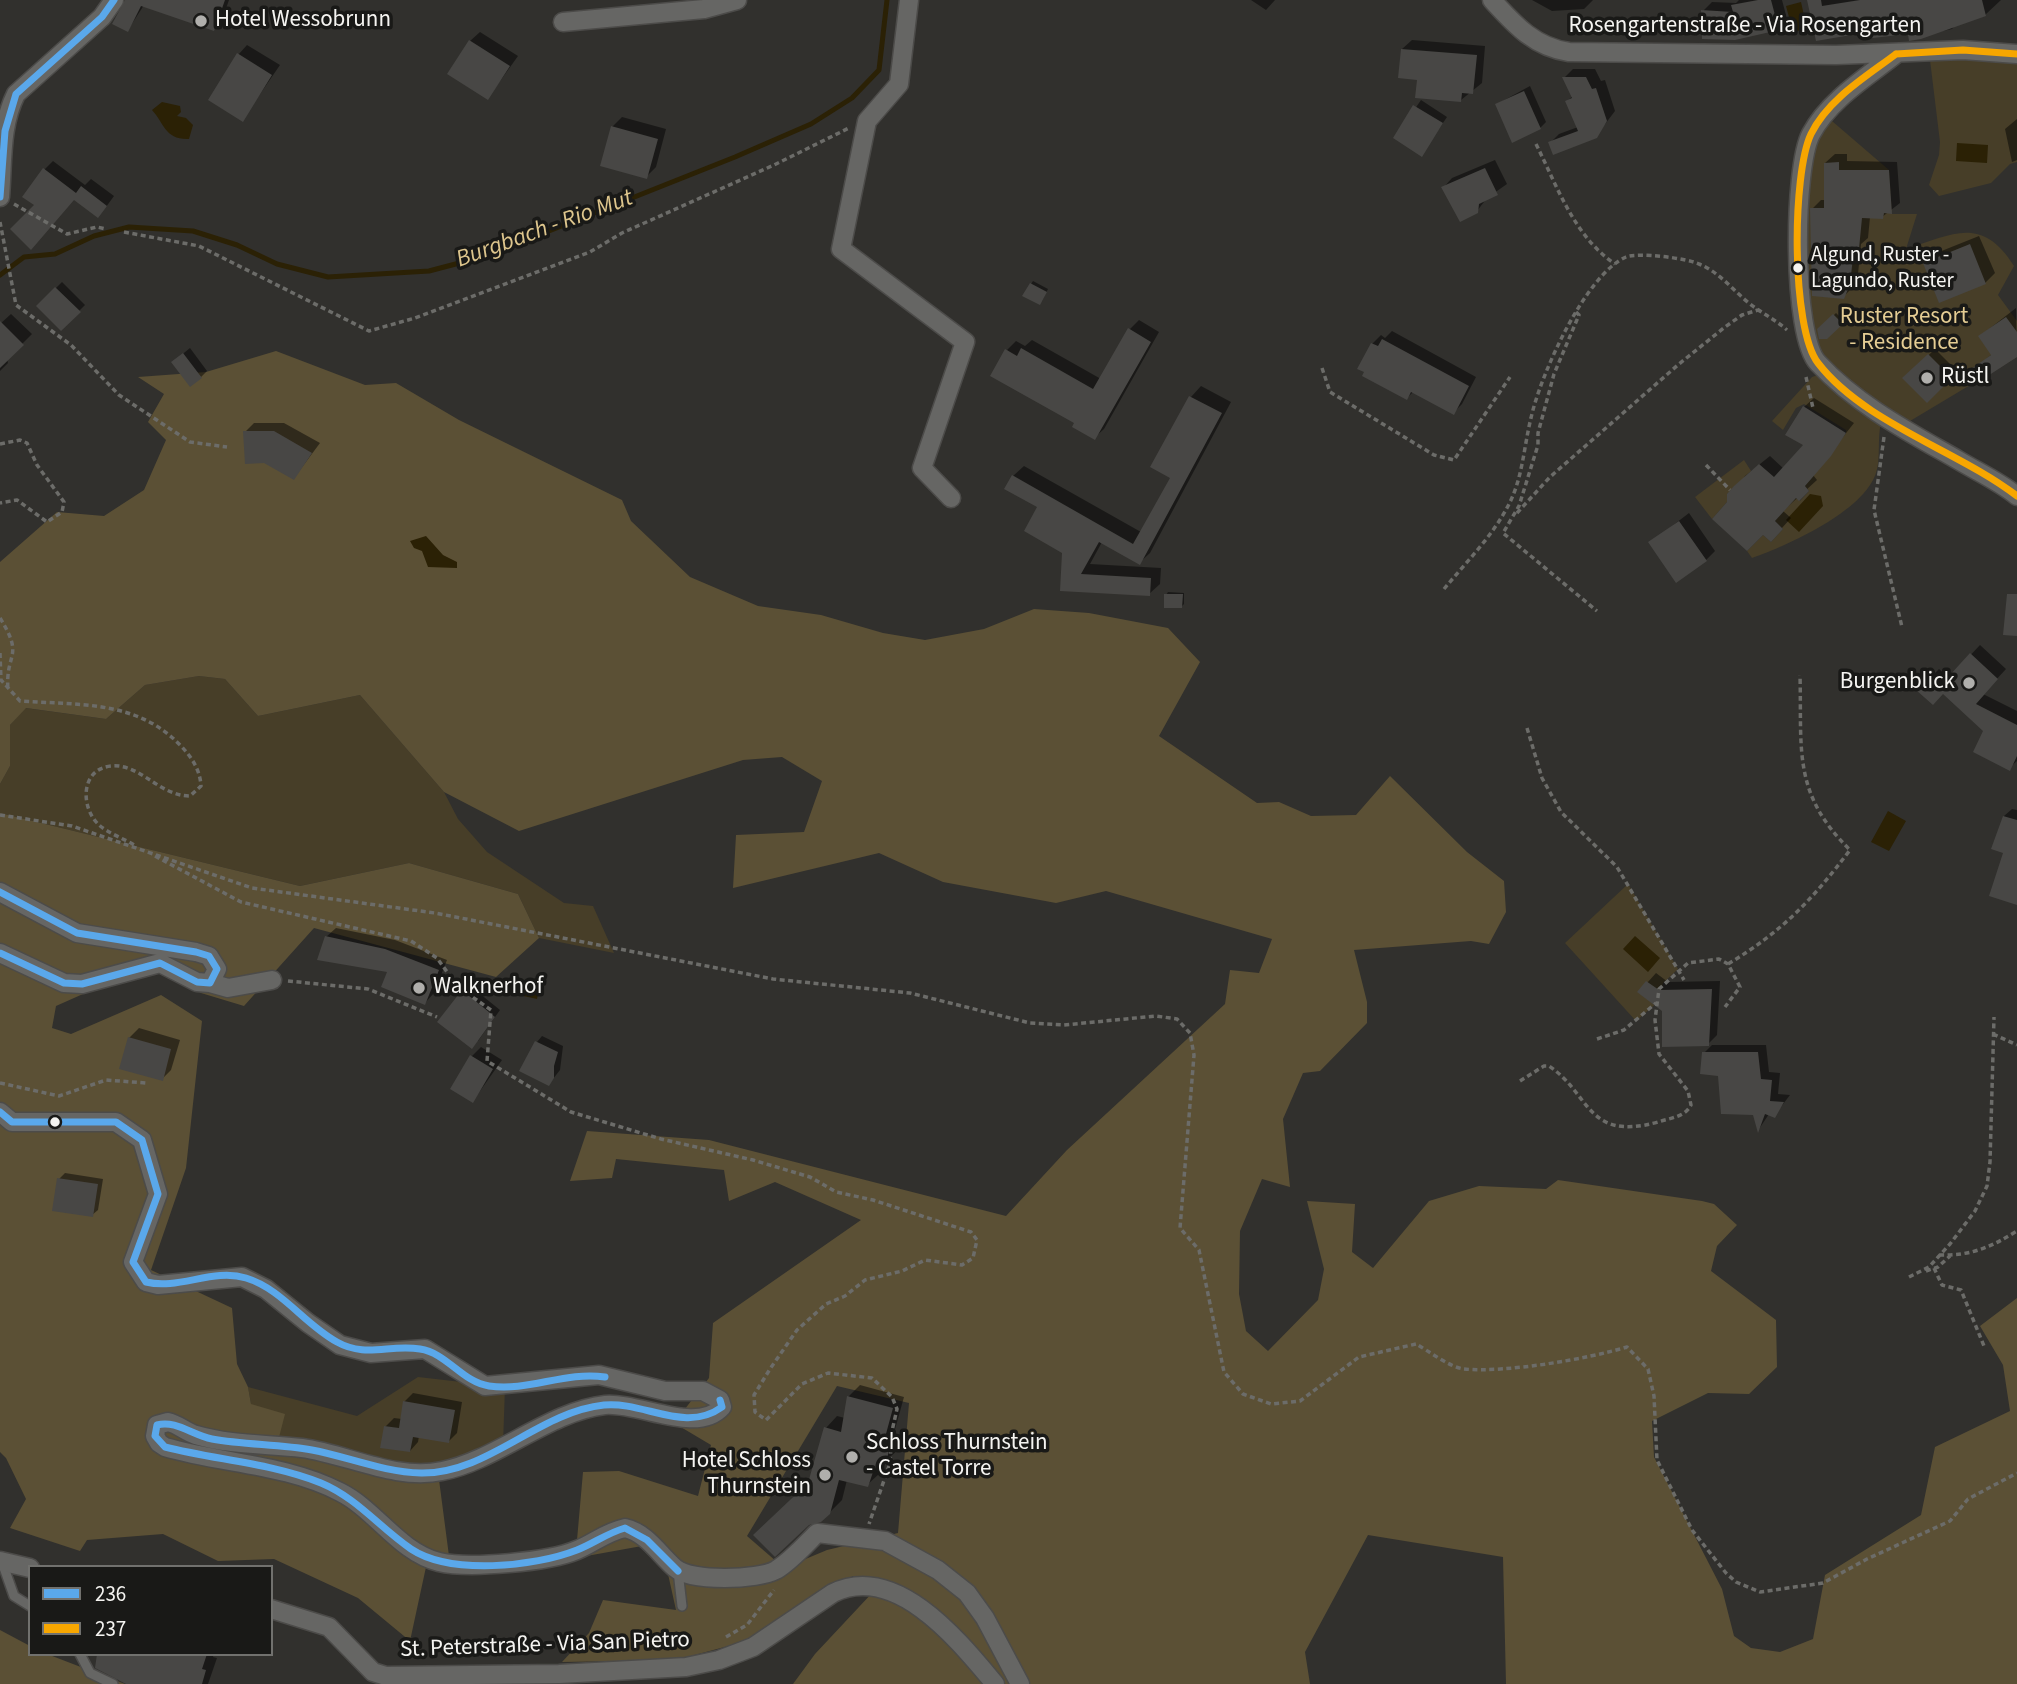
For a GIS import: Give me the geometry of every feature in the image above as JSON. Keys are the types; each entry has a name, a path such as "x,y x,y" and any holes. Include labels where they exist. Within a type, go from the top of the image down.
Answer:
{"street":[{"path":"0,196 1,122 7,107 16,94 102,17 114,0"},
{"path":"563,22 704,9 737,0"},
{"path":"909,0 899,84 867,121 841,249 965,342 922,468 951,498"},
{"name":"Rosengartenstraße - Via Rosengarten","path":"1492,0 1530,37 1556,50 1896,54 1963,50 2017,54"},
{"path":"1896,54 1850,90 1812,131 1801,166 1799,206 1803,324 1810,354 1849,391 1886,418 2017,496"},
{"path":"0,892 78,933 209,956 217,969 210,983"},
{"path":"0,953 64,983 82,984 160,963 197,982 228,988 272,980"},
{"path":"0,1112 12,1122 116,1122 142,1140 158,1194 133,1262 146,1282 158,1285 242,1277 266,1289 307,1323 340,1345 371,1353 425,1349 485,1386 598,1375 665,1391 703,1391 720,1400 722,1408 698,1419 634,1407 598,1406 522,1436 455,1468 438,1472 408,1473 304,1449 224,1441 195,1435 168,1422 157,1425 155,1436 159,1443 174,1450 302,1476 340,1492 367,1508 407,1546 439,1562 460,1564 552,1558 577,1550 602,1535 625,1528 647,1540 678,1571 698,1577 759,1574 776,1570 817,1534 865,1537 904,1549 938,1570 967,1593 985,1618 1020,1684"},
{"path":"1,1562 28,1569"},
{"name":"St. Peterstraße - Via San Pietro","path":"273,1610 329,1627 373,1672 386,1676 572,1673 686,1667 719,1660 753,1647 846,1586 871,1585 905,1599 940,1625 995,1684"}],"lane":[{"path":"1,1562 14,1596 28,1605"},
{"path":"678,1571 682,1606"},
{"path":"81,1656 90,1673 113,1684"}],"path":[{"path":"124,232 199,246 369,331 415,318 590,252 622,233 867,121"},
{"path":"1536,144 1577,226 1590,243 1615,264"},
{"path":"0,196 66,234 97,227 106,229"},
{"path":"0,222 16,305 71,345 119,395 190,442 227,447"},
{"path":"1444,589 1493,531 1511,500 1524,462 1531,418 1553,358 1582,298 1615,264 1636,255 1697,262 1790,332"},
{"path":"1597,611 1503,533 1514,515 1550,477 1679,364 1742,315 1758,310"},
{"path":"1514,515 1538,445 1538,433 1554,374 1579,315 1576,312"},
{"path":"1322,368 1330,391 1434,455 1454,460 1510,377"},
{"path":"1805,375 1813,408"},
{"path":"1886,418 1874,510 1902,627"},
{"path":"0,444 20,440 27,443 37,465 64,502 62,512 47,522 17,499 0,503"},
{"path":"1706,465 1730,490"},
{"path":"0,618 12,637 15,650 7,672 8,692"},
{"path":"0,653 1,680 8,692 20,701 69,703 137,714 169,734 189,754 201,775 201,786 190,796 176,796 135,772 112,766 96,772 85,786 85,795 98,824 241,902 411,941 437,958 458,987 491,1010 487,1061 571,1112 661,1139 743,1157 810,1177 836,1192 873,1200 971,1231 977,1240 974,1258 962,1265 925,1260 902,1271 865,1280 845,1296 826,1304 797,1330 754,1395 755,1412 766,1420 803,1384 828,1373 872,1378 892,1397 897,1409 892,1431 890,1463 875,1500 865,1537"},
{"path":"1728,964 1782,927 1813,898 1850,850 1827,827 1807,792 1802,769 1800,675"},
{"path":"1527,728 1542,778 1561,812 1617,867 1684,980"},
{"path":"0,815 72,825 252,888 435,913 773,979 911,993 1030,1023 1063,1026 1156,1016 1177,1019 1190,1033 1194,1055 1180,1228 1199,1250 1224,1372 1243,1394 1271,1404 1300,1401 1359,1357 1416,1344 1462,1369 1536,1364 1605,1354 1627,1347 1648,1369 1654,1396 1657,1460 1692,1530 1726,1573 1736,1581 1760,1592 1823,1583 1867,1559 1950,1521 1968,1499 2017,1473"},
{"path":"1520,1081 1544,1066 1549,1066 1592,1113 1616,1125 1646,1125 1688,1111 1691,1105 1688,1091 1659,1054 1655,1020 1663,983 1688,963 1719,959 1728,964 1740,987 1725,1007"},
{"path":"272,980 368,989 437,1017"},
{"path":"1597,1039 1624,1030 1658,1002"},
{"path":"1919,1273 1939,1255 1975,1211 1990,1176 1994,1017"},
{"path":"1993,1034 2017,1045"},
{"path":"0,1083 59,1096 106,1080 146,1083"},
{"path":"1939,1255 1950,1256 1989,1249 2017,1231"},
{"path":"1909,1277 1934,1268 1950,1256"},
{"path":"1934,1268 1942,1285 1961,1290 1984,1346"},
{"path":"717,1642 747,1625 778,1584"}],"green space":[{"path":"1929,52 2017,54 2017,162 2010,164 1991,183 1939,196 1929,185 1939,155 1940,142"},
{"name":"Ruster Resort - Residence","path":"1825,115 1889,170 1892,214 1917,214 1906,249 1952,234 1978,234 2002,250 2014,266 1998,295 2017,321 2017,357 1900,427 1806,342 1799,206"},
{"path":"1821,374 1881,423 1876,473 1869,487 1841,513 1803,536 1752,558 1747,551 1763,535 1771,542 1783,529 1775,521 1791,502 1789,492 1800,501 1809,491 1805,486 1846,433 1846,430 1804,404 1796,408 1783,430 1772,421 1812,377"},
{"path":"1744,460 1753,474 1727,494 1727,502 1712,519 1695,497"},
{"path":"199,676 225,679 258,716 360,695 444,792 458,819 487,852 564,903 593,906 614,953 539,938 518,894 409,863 300,886 0,813 0,784 10,766 10,725 25,708 106,719 145,685"},
{"path":"1628,884 1678,969 1663,983 1658,1002 1636,1021 1565,943"},
{"path":"418,1377 505,1387 503,1445 443,1471 277,1446 251,1404 248,1387 357,1416"}],"shaded area":[{"path":"1801,2 1807,29 1793,32 1786,6"},
{"path":"162,102 180,106 181,112 177,116 186,118 193,125 189,139 175,137 166,130 152,110"},
{"path":"1957,143 1988,145 1987,163 1956,161"},
{"path":"276,351 365,385 396,383 459,420 622,500 631,521 690,577 758,606 821,615 883,633 925,640 984,629 1034,609 1089,613 1168,628 1200,662 1159,736 1257,803 1279,802 1311,816 1356,815 1390,776 1467,852 1504,881 1506,912 1489,944 1471,941 1354,950 1367,1002 1367,1023 1320,1071 1303,1073 1283,1119 1290,1187 1262,1179 1240,1231 1239,1294 1246,1331 1268,1351 1318,1300 1324,1269 1307,1201 1355,1204 1352,1252 1373,1268 1429,1201 1479,1186 1546,1189 1558,1180 1714,1204 1737,1225 1717,1246 1711,1271 1776,1320 1777,1367 1749,1394 1708,1393 1652,1421 1654,1457 1722,1589 1734,1636 1751,1648 1780,1652 1813,1639 1825,1575 1921,1515 1935,1447 2010,1411 2003,1365 1980,1326 2017,1298 2017,1684 1506,1684 1503,1557 1368,1535 1305,1652 1310,1684 793,1684 815,1654 873,1592 853,1576 747,1641 676,1660 562,1662 589,1633 603,1600 676,1610 668,1574 642,1546 581,1557 577,1540 583,1472 619,1471 698,1496 711,1445 674,1423 709,1378 713,1323 861,1220 775,1182 729,1201 724,1170 616,1159 612,1178 570,1181 587,1131 709,1140 1006,1216 1067,1150 1225,1004 1230,970 1259,973 1272,939 1106,891 1056,903 943,882 879,853 733,888 736,835 804,832 822,781 782,757 743,760 519,831 444,792 360,695 258,716 225,679 199,676 145,685 106,719 26,708 10,725 10,766 0,784 0,562 57,512 104,516 144,490 166,440 148,422 164,394 138,377 206,372","holes":["837,1386 909,1403 898,1533 827,1550 784,1568 747,1536"]},
{"path":"1810,494 1821,496 1823,506 1799,532 1786,520"},
{"path":"426,536 443,555 457,562 457,568 428,567 422,551 414,548 410,541"},
{"path":"1888,811 1906,821 1889,851 1871,842"},
{"path":"0,813 300,886 409,863 518,894 539,938 496,977 314,928 244,1006 201,993 160,971 101,986 56,1006 52,1028 71,1034 161,995 202,1021 186,1168 151,1270 232,1308 237,1364 248,1387 251,1404 285,1414 277,1445 438,1472 449,1556 426,1567 410,1641 358,1598 274,1559 218,1561 163,1534 87,1540 80,1551 10,1528 26,1499 6,1458 0,1452"},
{"path":"1635,936 1660,958 1648,972 1623,949"},
{"path":"513,979 540,984 537,999 510,993"},
{"path":"0,1630 28,1645 28,1656 52,1656 125,1684 0,1684"}],"building":[{"name":"Hotel Wessobrunn","path":"125,0 225,0 214,31 141,6 128,32 112,24"},
{"path":"1771,0 1779,30 1735,40 1702,39 1701,10 1733,12 1731,5"},
{"path":"1807,0 1821,0 1822,6 1860,0 1982,0 1986,16 1909,41 1908,34 1864,39 1863,33 1816,41"},
{"path":"469,40 510,66 488,100 447,74"},
{"path":"1401,49 1477,55 1473,94 1462,93 1461,102 1415,98 1417,80 1398,78"},
{"path":"237,53 272,75 243,122 208,100"},
{"path":"1562,77 1586,77 1592,89 1596,88 1607,121 1597,138 1553,155 1548,142 1578,131 1565,101 1572,98"},
{"path":"1524,91 1541,129 1512,143 1495,104"},
{"path":"1413,105 1443,123 1422,157 1393,138"},
{"path":"611,126 658,139 647,179 600,166"},
{"path":"1839,162 1839,170 1889,170 1892,214 1884,213 1883,219 1862,218 1859,249 1854,249 1850,284 1844,299 1812,296 1810,208 1824,208 1824,163"},
{"path":"43,168 76,193 81,186 107,206 98,218 74,200 31,250 10,229 34,205 22,197"},
{"path":"1485,168 1498,195 1479,204 1478,213 1460,222 1441,187"},
{"path":"1970,244 1986,284 1939,303 1923,263"},
{"path":"1030,283 1047,292 1040,305 1022,296"},
{"path":"55,287 81,312 61,331 36,306"},
{"path":"1833,314 1843,324 1827,339 1819,339 1817,329"},
{"path":"2006,317 2017,332 2017,357 1980,381 1971,369 1991,355 1978,336"},
{"path":"0,321 24,345 0,368"},
{"path":"1128,328 1151,342 1095,440 1072,427 1074,423 990,376 1005,349 1017,356 1021,348 1093,389"},
{"path":"1382,339 1469,386 1454,415 1411,392 1407,400 1362,376 1364,372 1357,369 1371,343 1378,346"},
{"path":"183,353 202,378 190,387 171,362"},
{"name":"Rüstl","path":"1928,354 1952,378 1927,403 1902,378"},
{"path":"1189,396 1222,413 1140,565 1099,542 1081,574 1151,578 1150,596 1060,591 1062,553 1024,531 1037,507 1004,489 1012,475 1133,544 1170,478 1150,467"},
{"path":"1803,406 1846,433 1831,456 1805,486 1809,491 1799,501 1796,498 1775,521 1783,529 1771,542 1763,535 1747,551 1712,519 1727,502 1727,494 1759,464 1774,477 1803,445 1785,435"},
{"path":"243,431 274,431 312,453 294,480 264,463 245,464"},
{"path":"1679,521 1707,561 1676,583 1648,542"},
{"path":"1164,594 1183,594 1182,608 1164,608"},
{"path":"2007,594 2017,594 2017,636 2003,635"},
{"path":"1970,653 1998,679 1976,704 2017,725 2017,756 2010,771 1973,752 1983,731 1943,694 1933,705 1916,690 1928,677 1939,687"},
{"path":"2003,816 2017,820 2017,905 1989,896 2003,853 1991,849"},
{"path":"325,936 385,949 439,970 425,1005 381,987 387,972 317,960"},
{"path":"1646,981 1659,990 1712,989 1709,1046 1662,1047 1662,1011 1637,992"},
{"path":"462,990 495,1017 472,1049 437,1022"},
{"path":"128,1037 171,1049 163,1081 119,1069"},
{"path":"535,1041 558,1052 554,1078 549,1086 519,1071"},
{"path":"1702,1052 1758,1052 1761,1079 1772,1080 1770,1101 1784,1102 1775,1118 1765,1114 1758,1133 1753,1115 1721,1114 1718,1076 1700,1074"},
{"path":"470,1055 493,1069 473,1103 450,1089"},
{"path":"57,1178 98,1184 93,1217 52,1211"},
{"name":"Schloss Thurnstein - Castel Torre","path":"847,1396 893,1408 883,1445 889,1450 886,1464 874,1469 868,1487 839,1480 830,1514 821,1522 809,1525 775,1557 753,1535 808,1483 824,1427 841,1432"},
{"path":"403,1401 455,1410 449,1443 413,1437 410,1452 380,1448 384,1426 399,1428"},
{"path":"97,1656 206,1656 202,1669 206,1670 202,1684 126,1684 95,1668"}],"waterway":[{"name":"Burgbach - Rio Mut","path":"0,275 24,257 55,254 94,236 129,227 193,231 237,245 277,264 328,277 429,271 486,256 735,157 811,124 852,98 879,70 887,0"}],"transit line":[{"name":"236","path":"0,197 5,131 16,94 102,17 114,0"},
{"name":"237","path":"1896,54 1963,50 2017,54"},
{"name":"237","path":"1896,54 1849,89 1827,110 1811,134 1805,154 1800,182 1797,250 1803,318 1809,345 1818,363 1837,384 1860,403 2017,496"},
{"name":"236","path":"0,892 77,933 196,952 209,956 217,969 210,983 197,982 160,963 82,984 64,983 0,953"},
{"name":"236","path":"0,1112 12,1122 116,1122 142,1140 158,1194 133,1262 146,1282 171,1283 221,1276 246,1278 271,1290 325,1335 347,1347 368,1350 420,1349 438,1356 471,1379 489,1386 518,1386 575,1377 605,1377"},
{"name":"236","path":"678,1571 647,1540 625,1528 583,1548 538,1561 492,1566 447,1563 411,1549 334,1489 283,1471 165,1447 155,1436 157,1425 177,1426 212,1439 312,1450 380,1467 421,1473 445,1471 469,1464 580,1410 619,1405 664,1415 694,1418 708,1415 722,1407 720,1400"}],"place":[{"name":"Hotel Wessobrunn","path":"201,21"},
{"name":"Algund, Ruster - Lagundo, Ruster","path":"1798,268"},
{"name":"Rüstl","path":"1927,378"},
{"name":"Burgenblick","path":"1969,683"},
{"name":"Walknerhof","path":"419,988"},
{"name":"Schloss Thurnstein - Castel Torre","path":"852,1457"},
{"name":"Hotel Schloss Thurnstein","path":"825,1475"}]}
